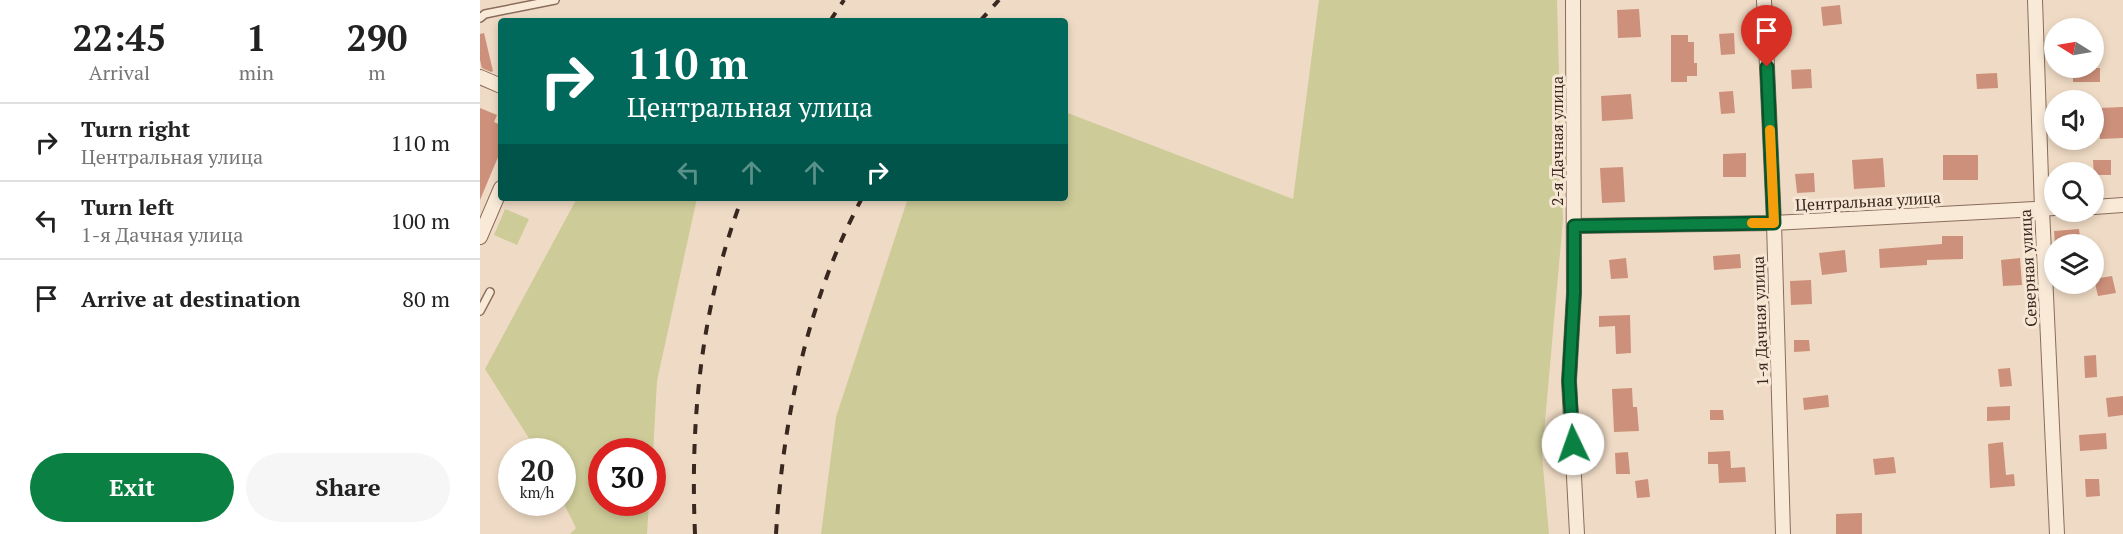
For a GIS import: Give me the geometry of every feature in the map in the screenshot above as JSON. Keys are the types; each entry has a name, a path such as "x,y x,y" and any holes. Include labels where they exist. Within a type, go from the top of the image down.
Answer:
{"street":[{"name":"2-я Дачная улица","path":"1573,0 1574,293 1569,381 1577,534"},
{"name":"1-я Дачная улица","path":"1764,0 1774,223 1783,534"},
{"name":"Северная улица","path":"2035,0 2045,162"},
{"path":"480,77 498,85"},
{"path":"480,237 498,195"},
{"path":"2104,206 2123,205"},
{"name":"Центральная улица","path":"1574,226 1774,223 2044,208"},
{"name":"Северная улица","path":"2048,222 2056,534"}],"lane":[{"path":"480,18 484,14 555,0"},
{"path":"480,311 490,292"}],"shaded area":[{"path":"1319,0 1557,0 1563,220 1542,455 1549,534 821,534 836,417 907,201 1068,201 1068,113 1293,199"},
{"path":"575,201 696,201 657,381 654,438 588,438 588,516 648,516 647,534 570,534 576,528 570,516 576,516 576,438 529,438 485,369"},
{"path":"505,209 529,219 517,245 494,235"}],"building":[{"path":"1840,5 1842,24 1823,26 1821,7"},
{"path":"1639,9 1641,37 1618,38 1617,10"},
{"path":"484,33 493,71 491,72 482,68 480,60 480,34"},
{"path":"1734,33 1735,54 1721,55 1719,34"},
{"path":"1671,35 1688,35 1688,42 1694,42 1694,63 1697,63 1697,76 1687,76 1687,82 1671,82"},
{"path":"1811,69 1812,88 1792,89 1791,70"},
{"path":"1997,73 1998,88 1977,89 1976,74"},
{"path":"2073,78 2100,78 2100,82 2073,82"},
{"path":"1733,91 1735,113 1721,114 1719,92"},
{"path":"1631,94 1633,119 1602,121 1601,96"},
{"path":"2123,107 2123,138 2104,139 2104,108"},
{"path":"480,108 497,115 494,122 498,124 498,157 480,200"},
{"path":"1746,153 1746,177 1723,177 1723,154"},
{"path":"1943,155 1978,155 1978,180 1943,180"},
{"path":"1883,158 1885,187 1854,189 1852,160"},
{"path":"2093,160 2111,160 2111,175 2104,175 2104,162 2093,162"},
{"path":"1623,167 1625,202 1602,203 1600,168"},
{"path":"1814,173 1815,192 1797,193 1795,174"},
{"path":"2079,229 2080,234 2054,234 2054,231"},
{"path":"1942,236 1963,236 1963,259 1927,260 1927,265 1880,268 1879,249 1942,244"},
{"path":"1845,250 1847,272 1822,275 1819,253"},
{"path":"1740,254 1741,268 1714,270 1713,256"},
{"path":"1626,258 1628,278 1611,279 1609,260"},
{"path":"2020,258 2022,285 2003,286 2001,260"},
{"path":"2112,276 2116,293 2098,296 2098,294 2104,294 2104,277"},
{"path":"1811,280 1812,304 1791,305 1790,281"},
{"path":"1630,315 1631,353 1616,354 1615,326 1599,327 1599,316"},
{"path":"1794,340 1809,340 1810,351 1794,352"},
{"path":"2096,355 2097,377 2085,378 2084,356"},
{"path":"2010,368 2012,386 2000,387 1998,369"},
{"path":"1632,388 1633,407 1637,407 1639,431 1614,432 1612,389"},
{"path":"1828,395 1829,407 1804,410 1803,398"},
{"path":"2123,396 2123,415 2108,417 2106,398"},
{"path":"2010,406 2010,420 1987,421 1987,407"},
{"path":"1710,410 1723,410 1724,420 1710,420"},
{"path":"2106,433 2107,449 2080,451 2079,435"},
{"path":"2003,442 2006,475 2014,474 2015,486 1990,488 1988,444"},
{"path":"1730,451 1731,468 1745,467 1746,482 1719,483 1718,464 1708,464 1708,452"},
{"path":"1628,452 1630,474 1616,474 1615,453"},
{"path":"1894,457 1896,473 1875,475 1873,459"},
{"path":"1648,479 1650,497 1637,498 1635,481"},
{"path":"2085,479 2099,479 2100,496 2086,497"},
{"path":"1862,513 1862,534 1836,534 1836,514"}],"railway":[{"path":"832,18 844,0"},
{"path":"983,18 999,0"},
{"path":"695,534 694,448 701,364 717,280 741,201"},
{"path":"776,534 785,447 801,362 826,278 861,201"}],"slow traffic":[{"path":"1752,223 1774,223 1770,130"}],"route":[{"path":"1573,444 1569,381 1574,293 1574,226 1774,223 1767,67"}]}
